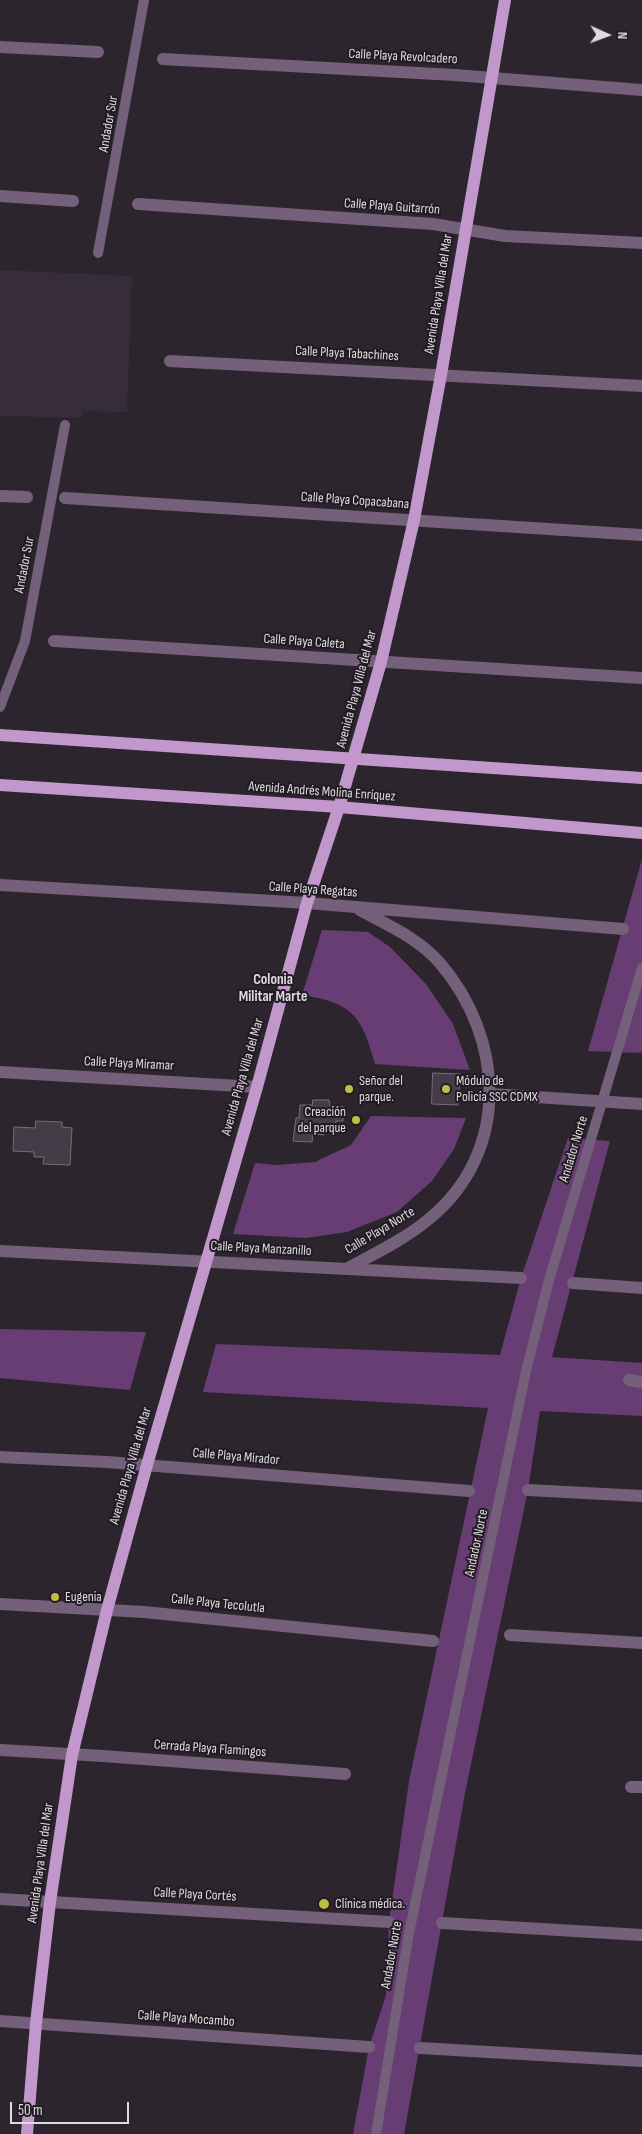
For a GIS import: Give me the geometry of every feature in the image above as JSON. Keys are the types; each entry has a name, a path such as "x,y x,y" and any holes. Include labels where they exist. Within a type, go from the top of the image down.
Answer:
{"main road":[{"name":"Avenida Playa Villa del Mar","path":"26,2134 50,1902 72,1755 107,1610 146,1465 257,1087 307,903 339,807 381,662 414,520 441,375 505,0"},
{"path":"0,735 642,778"},
{"name":"Avenida Andrés Molina Enríquez","path":"0,785 339,807 642,833"}],"street":[{"name":"Andador Sur","path":"98,254 144,0"},
{"path":"0,47 98,52"},
{"name":"Calle Playa Revolcadero","path":"162,59 455,75 642,90"},
{"path":"0,196 74,201"},
{"name":"Calle Playa Guitarrón","path":"138,204 433,224 505,236 642,243"},
{"name":"Calle Playa Tabachines","path":"170,361 642,386"},
{"name":"Andador Sur","path":"0,707 25,640 65,425"},
{"path":"0,496 27,497"},
{"name":"Calle Playa Copacabana","path":"65,498 642,535"},
{"name":"Calle Playa Caleta","path":"54,641 642,678"},
{"name":"Calle Playa Regatas","path":"0,885 307,903 623,929"},
{"name":"Calle Playa Norte","path":"348,1268 400,1240 430,1218 454,1193 474,1163 486,1132 490,1094 488,1060 476,1022 460,991 438,962 411,938 356,908"},
{"name":"Andador Norte","path":"376,2134 409,1933 526,1371 549,1280 642,968"},
{"name":"Calle Playa Miramar","path":"0,1072 257,1087"},
{"path":"490,1094 642,1104"},
{"name":"Calle Playa Manzanillo","path":"0,1251 521,1278"},
{"path":"573,1283 642,1288"},
{"name":"Calle Playa Mirador","path":"0,1457 146,1465 470,1491"},
{"path":"528,1490 642,1496"},
{"name":"Calle Playa Tecolutla","path":"0,1604 107,1610 433,1641"},
{"path":"510,1635 642,1643"},
{"name":"Cerrada Playa Flamingos","path":"0,1750 345,1774"},
{"name":"Calle Playa Cortés","path":"0,1899 389,1922"},
{"path":"442,1923 642,1935"},
{"name":"Calle Playa Mocambo","path":"0,2021 369,2047"},
{"path":"420,2048 642,2061"}],"shaded area":[{"path":"0,270 132,276 127,412 83,411 82,418 0,416"},
{"path":"642,859 642,1050 641,1053 588,1051"},
{"path":"322,930 368,932 390,947 426,984 453,1024 470,1070 375,1064 365,1034 353,1014 333,1002 302,995"},
{"path":"371,1116 466,1118 454,1149 432,1181 397,1212 347,1232 306,1238 233,1234 255,1163 276,1165 315,1162 351,1145"},
{"path":"568,1138 610,1141 552,1357 642,1363 642,1416 540,1411 528,1490 466,1788 404,2134 353,2134 369,2047 386,1995 389,1922 409,1781 488,1408 203,1392 216,1344 500,1355 521,1278"},
{"path":"0,1329 146,1332 130,1390 0,1378"}],"building":[{"name":"Módulo de Policía SSC CDMX","path":"433,1073 460,1074 458,1105 432,1104"},
{"path":"313,1100 329,1100 330,1106 344,1107 343,1121 336,1121 335,1129 324,1129 324,1135 313,1134 312,1142 293,1141 300,1105 312,1105"},
{"path":"36,1121 62,1122 62,1127 72,1128 70,1165 43,1164 44,1157 34,1157 34,1152 13,1151 14,1127 35,1128"}],"place":[{"name":"Señor del parque.","path":"349,1089"},
{"name":"Módulo de Policía SSC CDMX","path":"446,1089"},
{"name":"Creación del parque","path":"356,1120"},
{"name":"Eugenia","path":"55,1597"},
{"name":"Clínica médica.","path":"324,1904"}],"district":[{"name":"Colonia Militar Marte","path":"273,988"}]}
